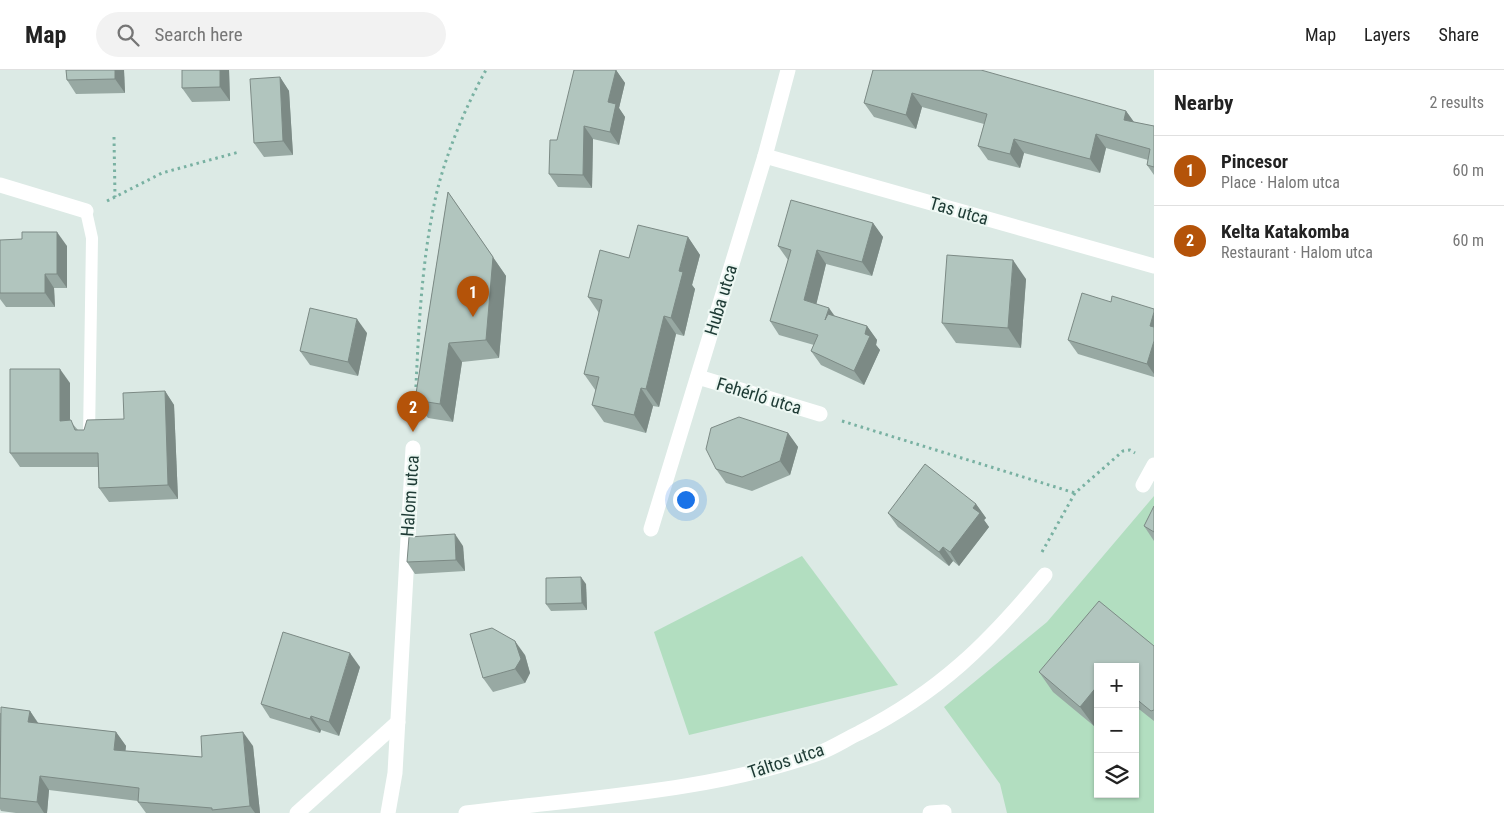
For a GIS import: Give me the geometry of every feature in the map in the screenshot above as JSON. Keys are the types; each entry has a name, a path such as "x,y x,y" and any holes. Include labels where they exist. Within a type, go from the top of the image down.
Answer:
{"street":[{"name":"Huba utca","path":"651,529 765,156 788,70"},
{"name":"Tas utca","path":"765,156 1154,266"},
{"path":"0,185 86,212"},
{"name":"Fehérló utca","path":"698,377 820,414"},
{"name":"Halom utca","path":"388,813 395,773 413,448"},
{"path":"1143,485 1154,465"},
{"name":"Táltos utca","path":"466,813 518,810 741,776 820,753 899,712 957,669 1006,622 1042,579"},
{"path":"297,813 398,722"}],"lane":[{"path":"86,212 92,238 89,437"}],"path":[{"name":"Halom utca","path":"413,448 422,288 434,204 451,148 486,70"},
{"path":"114,137 115,197"},
{"path":"86,212 162,173 238,152"},
{"path":"820,414 1075,493"},
{"path":"1042,579 1031,573 1075,493 1122,451 1130,450 1138,455"}],"green space":[{"path":"1154,496 1154,813 1007,813 1000,784 944,707 1047,622"},
{"path":"802,556 898,685 689,735 654,632"}],"building":[{"path":"66,70 115,70 115,79 67,80"},
{"path":"182,70 220,70 220,87 182,88"},
{"path":"574,70 616,70 608,102 616,104 610,132 584,126 583,175 549,174 550,140 557,140"},
{"path":"873,70 981,70 1126,111 1124,120 1154,126 1154,167 1147,165 1150,149 1096,134 1090,159 1014,139 1010,154 978,146 987,114 912,93 906,115 864,103"},
{"path":"280,77 283,141 254,143 250,79"},
{"path":"448,192 493,257 486,340 449,343 440,404 415,400"},
{"path":"791,200 873,223 862,262 817,250 804,300 829,308 825,320 828,314 867,326 865,334 870,336 854,371 811,351 818,335 770,321 791,250 778,246"},
{"path":"638,225 688,237 679,271 683,272 671,318 664,316 646,389 641,388 634,415 592,405 599,377 584,374 602,300 588,297 600,250 629,258"},
{"path":"22,232 57,232 57,274 45,274 45,293 0,293 0,240 22,239"},
{"path":"947,255 1013,260 1008,328 942,323"},
{"path":"1082,293 1111,302 1112,296 1154,309 1150,326 1154,327 1154,341 1147,364 1068,340"},
{"path":"310,308 357,319 348,362 300,351"},
{"path":"10,369 60,369 60,421 71,420 75,430 84,430 87,420 124,419 123,393 165,391 168,485 99,488 98,453 10,453"},
{"path":"739,417 788,433 780,461 742,477 716,469 706,449 711,428"},
{"path":"925,464 976,504 973,508 980,513 950,552 943,547 939,552 888,513"},
{"path":"1154,506 1154,532 1144,526"},
{"path":"455,534 456,560 407,562 409,537"},
{"path":"581,577 582,603 546,604 546,578"},
{"path":"1099,601 1154,646 1154,710 1151,711 1139,701 1139,663 1094,663 1094,690 1080,707 1039,672"},
{"path":"492,628 515,641 521,659 515,669 483,678 470,634"},
{"path":"283,632 350,653 329,722 311,716 310,719 261,704"},
{"path":"1,707 30,711 28,722 116,732 114,750 202,757 201,736 243,732 250,806 212,810 212,808 138,802 139,788 40,776 37,802 0,798"}],"place":[{"name":"Pincesor","path":"473,317"},
{"name":"Kelta Katakomba","path":"413,432"}]}
